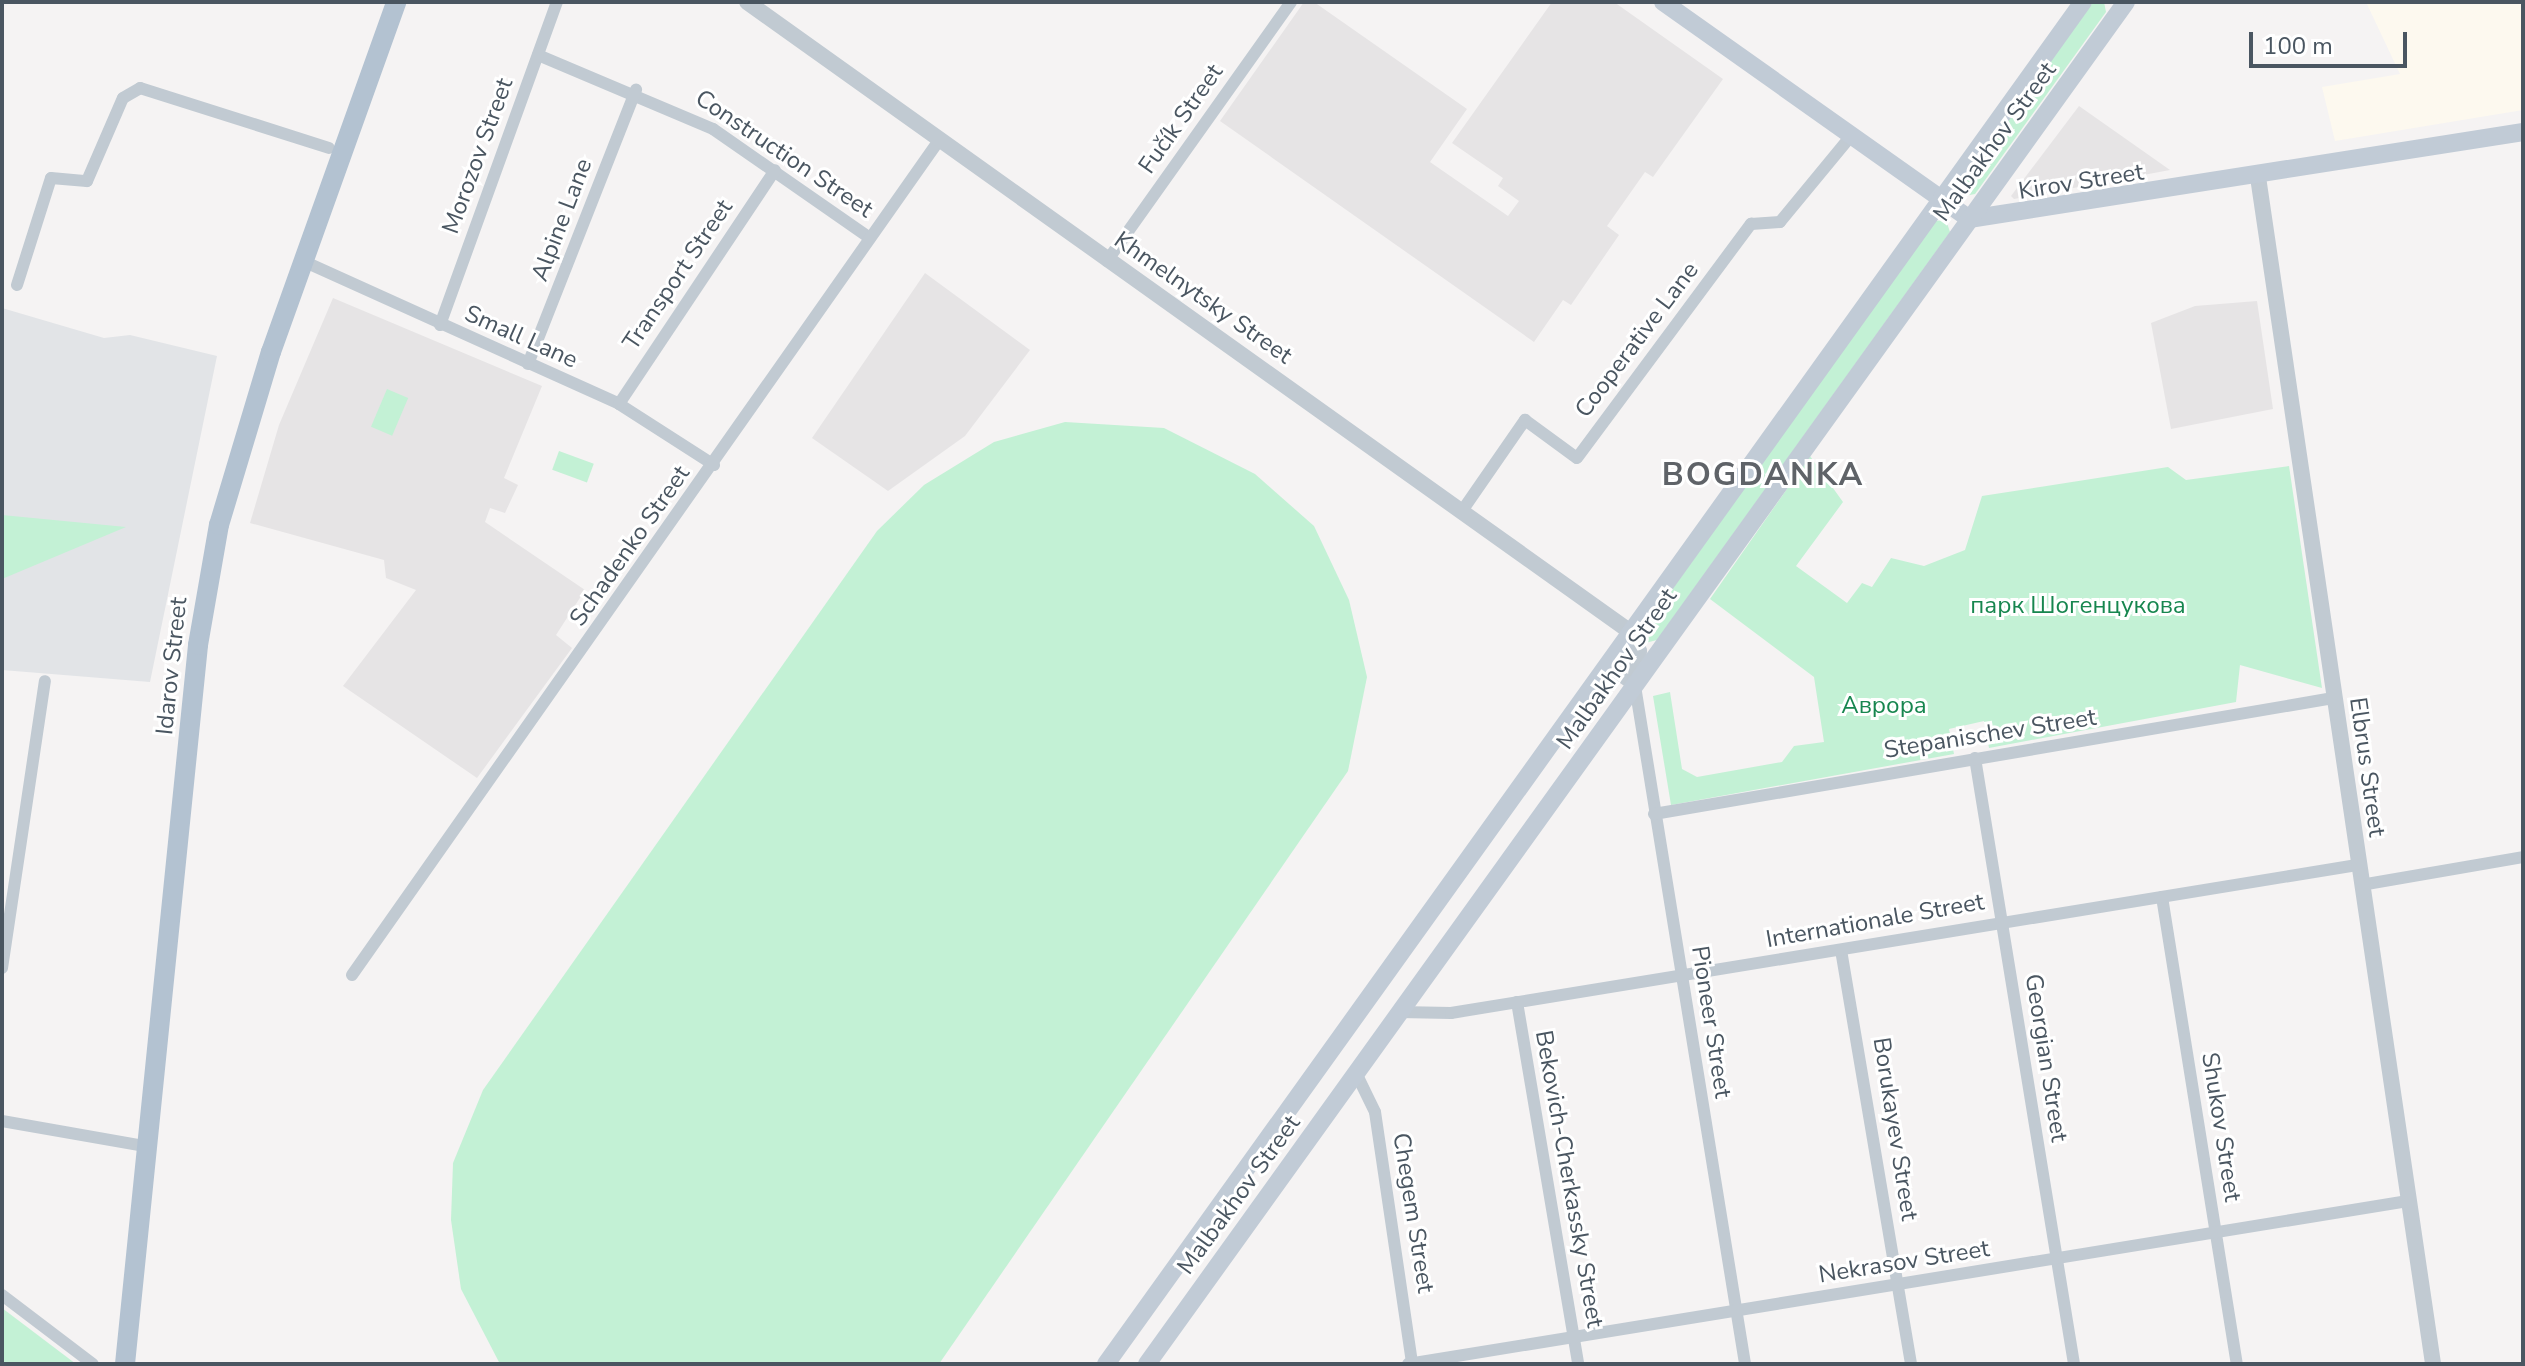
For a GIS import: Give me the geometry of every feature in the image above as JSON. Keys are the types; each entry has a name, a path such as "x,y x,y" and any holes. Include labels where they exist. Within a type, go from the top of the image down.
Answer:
{"main road":[{"name":"Idarov Street","path":"113,1364 195,583 220,470 382,2"},
{"name":"Idarov Street","path":"125,1364 202,615 236,460 396,2"},
{"path":"1663,2 1969,219"},
{"name":"Malbakhov Street","path":"1106,1364 2083,2"},
{"name":"Malbakhov Street","path":"1147,1364 1635,686 1648,652 2126,2"},
{"name":"Kirov Street","path":"1969,219 2258,177 2523,132"}],"street":[{"name":"Morozov Street","path":"440,325 557,2"},
{"name":"Khmelnytsky Street","path":"747,2 1632,633"},
{"name":"Fučík Street","path":"1107,261 1291,2"},
{"name":"Construction Street","path":"538,55 636,90 775,170 870,238"},
{"path":"17,285 51,178 87,181 123,98 140,88 329,148"},
{"name":"Alpine Lane","path":"528,364 636,90"},
{"name":"Cooperative Lane","path":"1462,511 1525,420 1577,458 1751,224 1780,222 1851,136"},
{"name":"Schadenko Street","path":"352,975 714,465 940,139"},
{"name":"Transport Street","path":"619,404 775,170"},
{"name":"Elbrus Street","path":"2258,177 2357,865 2433,1364"},
{"name":"Small Lane","path":"303,261 619,404 714,465"},
{"path":"1632,633 1648,652"},
{"path":"1607,667 1635,686"},
{"path":"2,968 45,681"},
{"name":"Pioneer Street","path":"1635,686 1745,1364"},
{"name":"Stepanischev Street","path":"1654,814 2333,698"},
{"name":"Georgian Street","path":"1975,758 2074,1364"},
{"path":"2361,885 2523,857"},
{"name":"Internationale Street","path":"1399,1012 1517,1002 2357,865"},
{"name":"Shukov Street","path":"2162,897 2237,1364"},
{"name":"Borukayev Street","path":"1841,950 1911,1364"},
{"name":"Bekovich-Cherkassky Street","path":"1517,1002 1578,1364"},
{"name":"Chegem Street","path":"1356,1073 1375,1112 1410,1364"},
{"path":"2,1121 138,1145"},
{"name":"Nekrasov Street","path":"1410,1364 2408,1201"},
{"path":"2,1295 93,1364"}],"shaded area":[{"path":"1304,2 1314,2 1467,109 1430,162 1508,216 1519,201 1498,186 1503,178 1452,143 1552,2 1614,2 1723,79 1653,177 1645,172 1607,226 1619,235 1571,305 1563,300 1534,342 1220,121"},
{"path":"2366,2 2523,2 2523,110 2335,141 2322,87 2400,74"},
{"path":"2079,106 2170,170 2014,199 2011,196"},
{"path":"925,273 1030,350 965,436 888,491 812,438"},
{"path":"333,298 542,386 504,478 518,485 505,513 490,508 485,522 585,590 556,635 572,648 477,778 343,686 416,590 386,578 384,560 250,523 279,425"},
{"path":"2257,301 2273,409 2171,429 2151,323 2195,306"},
{"path":"2,308 104,338 130,335 217,356 150,682 2,670"}],"green space":[{"path":"2093,2 2104,2 2106,12 1975,194 1964,196 1960,187"},
{"path":"1946,220 1950,232 1657,640 1645,643 1644,629 1934,221"},
{"path":"387,389 408,398 392,436 371,427"},
{"path":"1065,422 1164,428 1255,474 1314,526 1349,600 1367,677 1348,771 939,1364 500,1364 461,1289 451,1220 453,1163 483,1090 877,531 924,485 994,442"},
{"path":"559,451 594,464 587,482 552,470"},
{"name":"парк Шогенцукова","path":"1810,456 1843,502 1796,566 1847,603 1862,583 1872,587 1891,558 1924,566 1965,550 1982,496 2168,467 2186,480 2289,466 2322,688 2240,665 2236,702 1989,748 1984,721 1949,729 1954,754 1671,805 1653,696 1670,692 1682,769 1697,777 1782,762 1794,746 1824,742 1814,677 1710,599"},
{"path":"2,515 126,527 2,579"},
{"path":"2,1308 76,1364 2,1364"}],"district":[{"name":"BOGDANKA","path":"1763,475"}],"park label":[{"name":"Аврора","path":"1884,706"}]}
